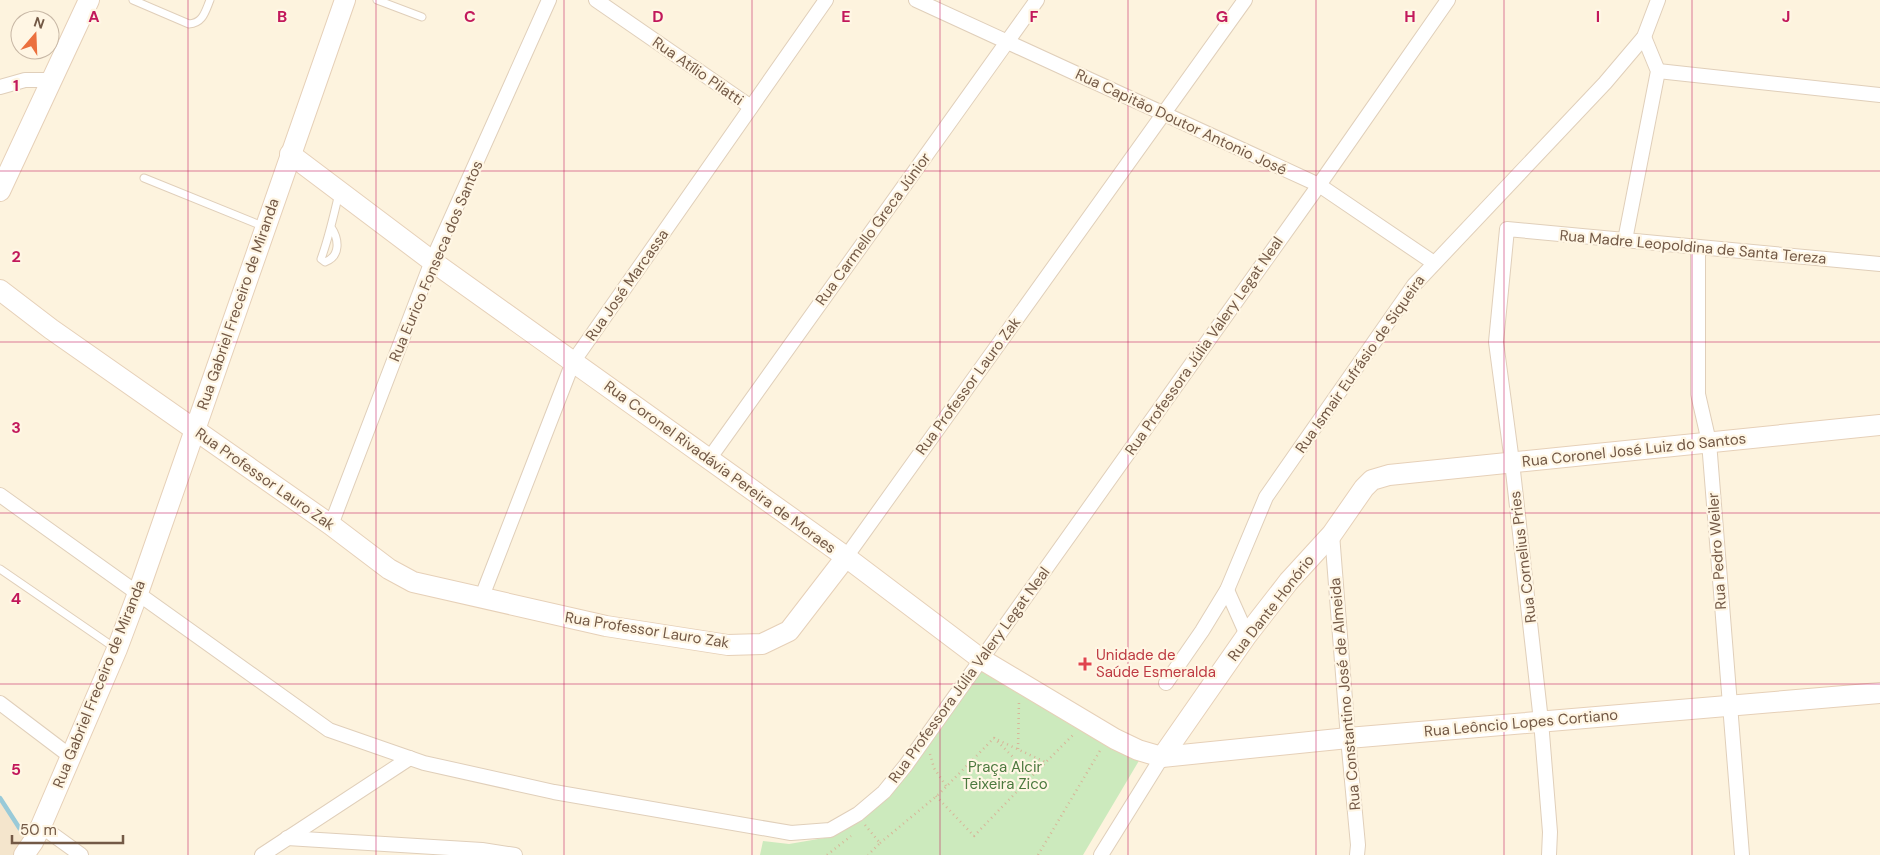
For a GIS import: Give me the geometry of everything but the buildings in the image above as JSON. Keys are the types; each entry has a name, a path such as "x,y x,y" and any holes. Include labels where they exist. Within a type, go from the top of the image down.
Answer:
{"street":[{"path":"0,191 89,0"},
{"name":"Rua Gabriel Freceiro de Miranda","path":"24,855 34,842 117,649 345,0"},
{"name":"Rua Eurico Fonseca dos Santos","path":"331,525 432,261 549,0"},
{"name":"Rua Atílio Pilatti","path":"596,0 751,107"},
{"name":"Rua José Marcassa","path":"481,599 573,362 826,0"},
{"name":"Rua Capitão Doutor Antonio José","path":"916,0 1318,185 1434,263"},
{"name":"Rua Carmello Greca Júnior","path":"709,459 1038,0"},
{"name":"Rua Professor Lauro Zak","path":"0,290 51,329 331,525 390,569 413,582 606,626 728,645 762,644 789,631 846,557 1245,0"},
{"name":"Rua Professora Júlia Valery Legat Neal","path":"0,495 329,730 424,763 554,792 791,834 830,830 858,814 884,792 906,765 1448,0"},
{"name":"Rua Ismair Eufrásio de Siqueira","path":"1166,683 1202,631 1226,590 1266,497 1414,285 1605,83 1644,37 1658,0"},
{"path":"1625,240 1658,71 1644,37"},
{"path":"1658,71 1880,95"},
{"path":"0,87 25,80 52,80"},
{"name":"Rua Coronel Rivadávia Pereira de Moraes","path":"290,154 432,261 846,557 981,659 1115,740 1138,750 1162,757"},
{"name":"Rua Madre Leopoldina de Santa Tereza","path":"1506,229 1880,264"},
{"name":"Rua Cornelius Pries","path":"1506,229 1496,342 1512,462 1541,721 1550,832 1549,855"},
{"name":"Rua Pedro Weiler","path":"1698,247 1698,394 1708,442 1742,855"},
{"name":"Rua Coronel José Luiz do Santos","path":"1389,475 1880,425"},
{"name":"Rua Dante Honório","path":"1101,855 1162,757 1245,631 1332,534 1368,484 1380,476 1389,475"},
{"name":"Rua Constantino José de Almeida","path":"1332,534 1358,845 1357,855"},
{"path":"1226,590 1245,631"},
{"name":"Rua Leôncio Lopes Cortiano","path":"1162,757 1348,738 1880,692"},
{"path":"0,703 70,756"},
{"path":"262,855 279,851 287,838 410,758"},
{"path":"41,826 81,855"},
{"path":"287,838 482,850 515,855"}],"lane":[{"path":"133,0 189,24 197,24 202,19 210,0"},
{"path":"377,0 422,17"},
{"path":"144,178 265,227"},
{"path":"331,227 340,192"},
{"path":"0,569 117,649"}],"path":[{"path":"1018,749 1019,692"},
{"path":"936,796 974,836 1073,735"},
{"path":"994,738 1045,763"},
{"path":"994,738 1032,776"},
{"path":"868,855 936,796 994,738"},
{"path":"1038,855 1105,742"},
{"path":"930,752 934,768 946,786"},
{"path":"859,830 865,825 880,843"},
{"path":"827,855 852,835"}],"shaded area":[{"path":"0,798 20,829 35,855 0,855"}],"green space":[{"name":"Praça Alcir Teixeira Zico","path":"982,669 1140,759 1083,855 760,855 763,841 789,844 830,837 859,822 887,799"}],"waterway":[{"path":"0,798 20,829"}],"place":[{"name":"Unidade de Saúde Esmeralda","path":"1085,664"}]}
